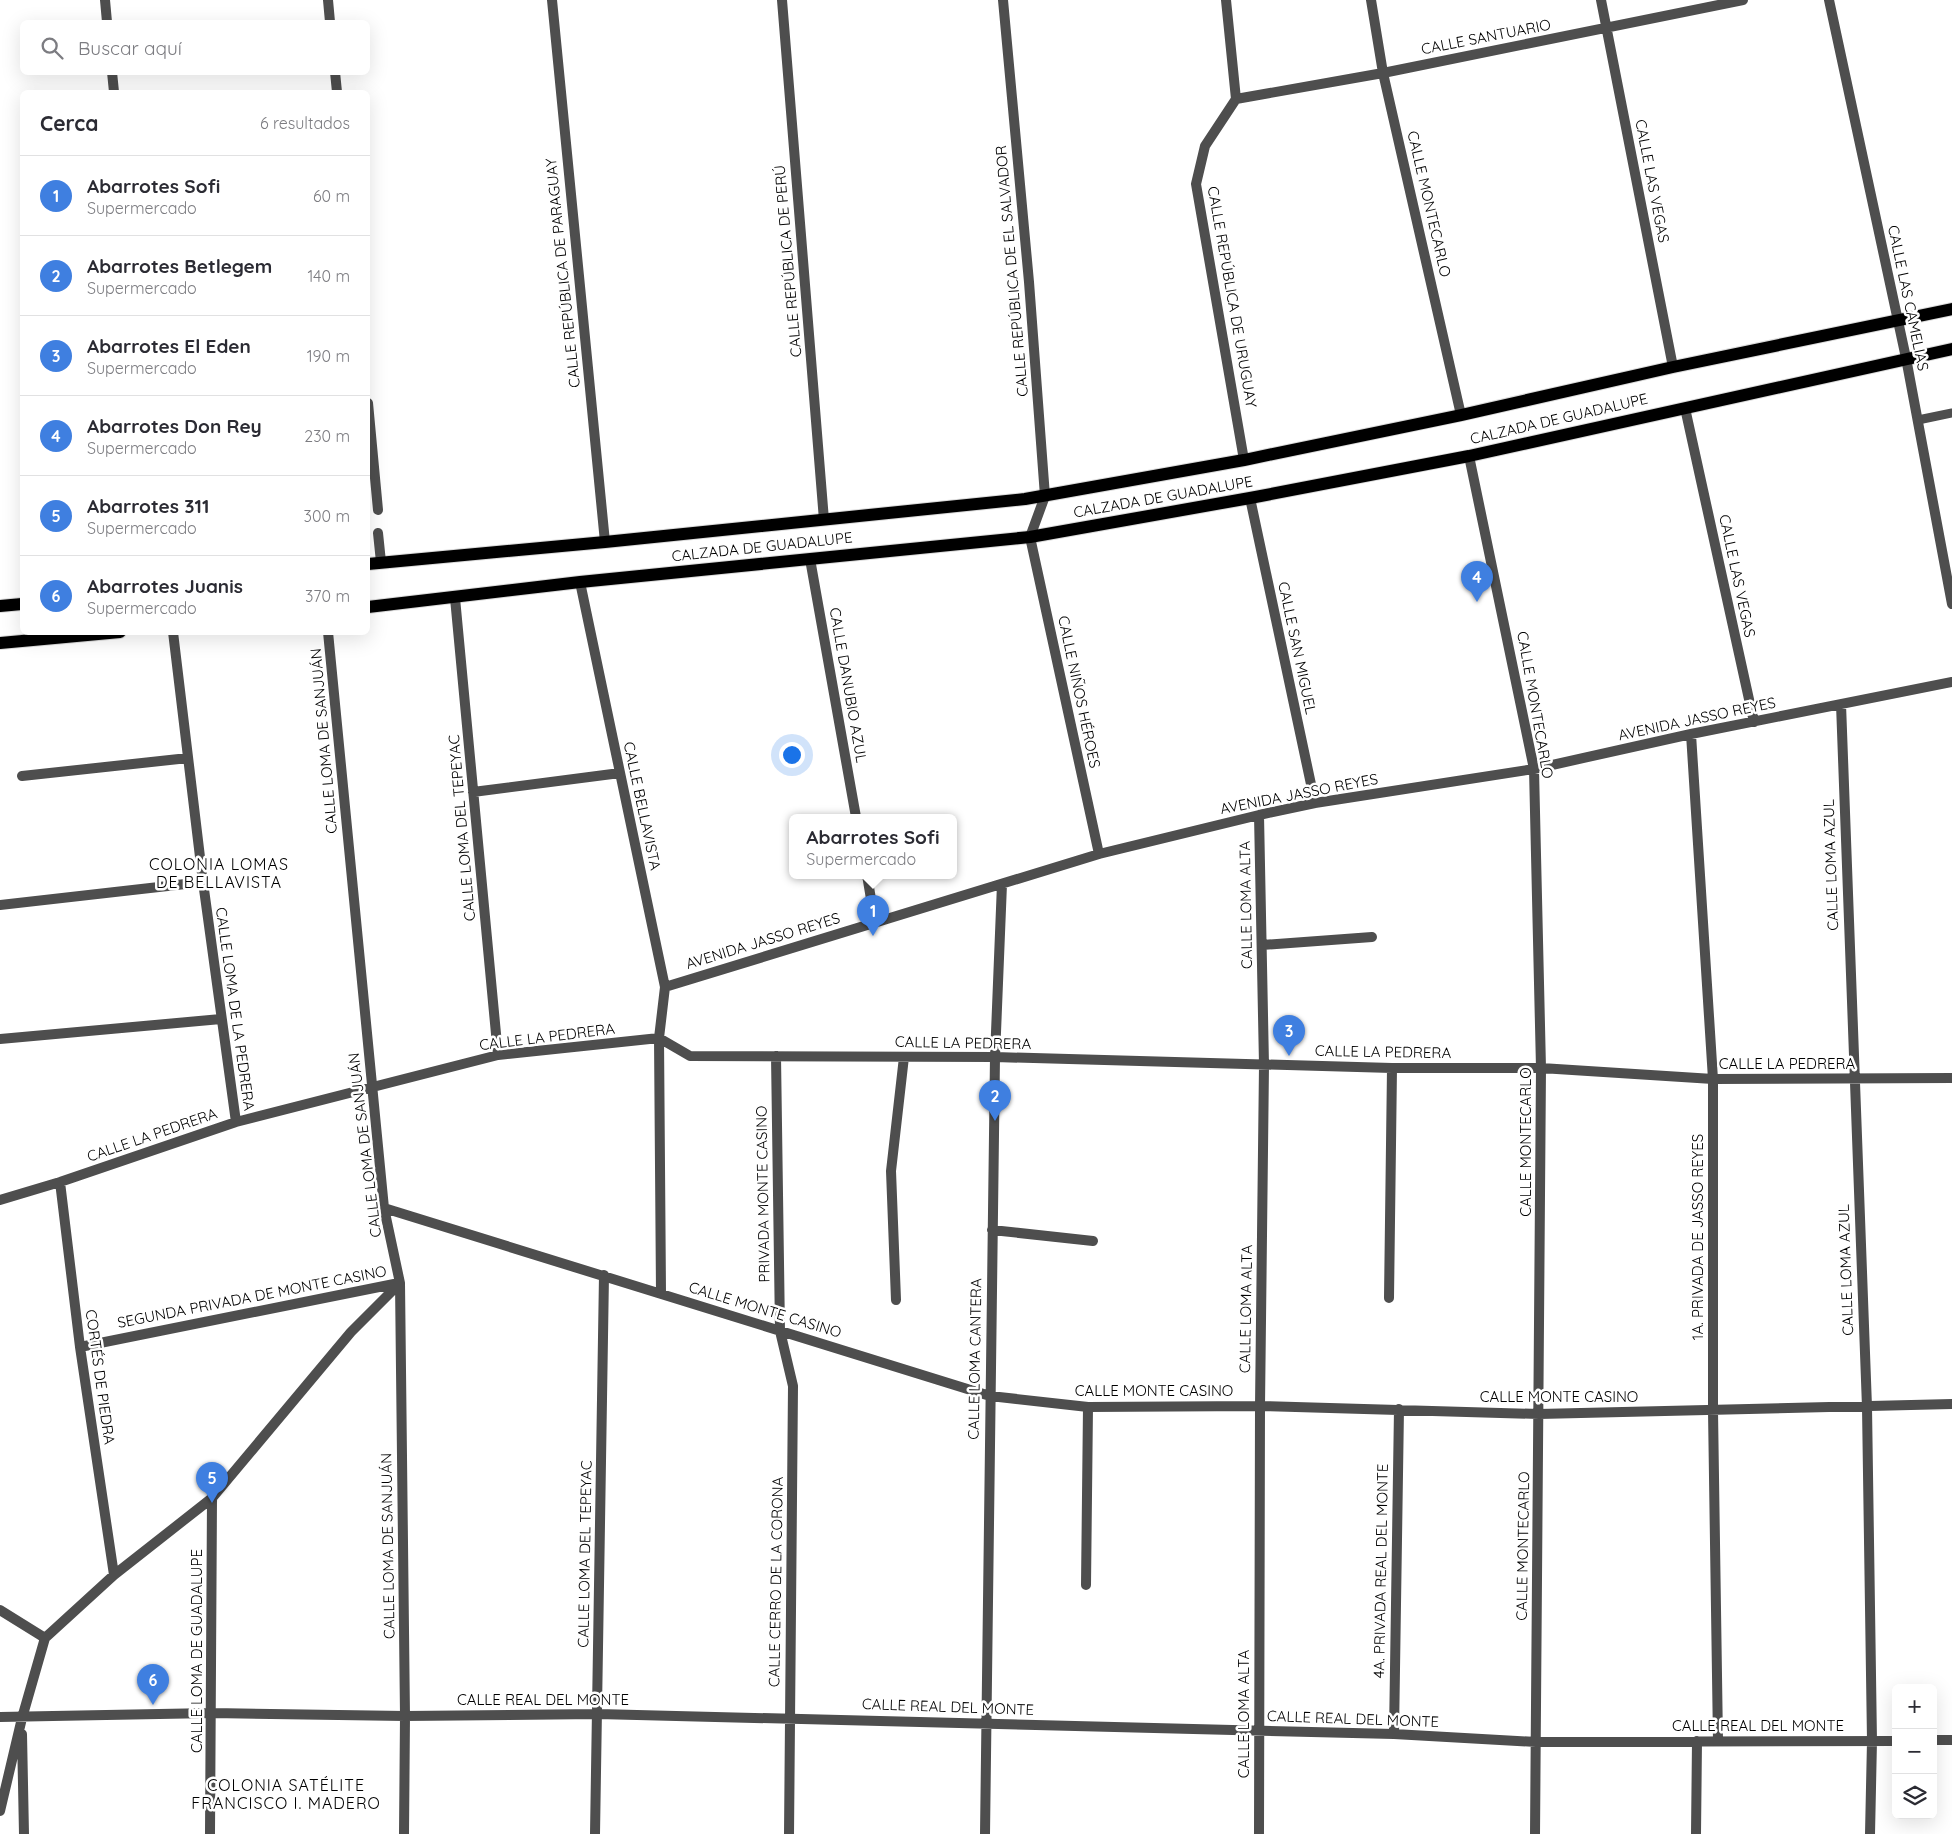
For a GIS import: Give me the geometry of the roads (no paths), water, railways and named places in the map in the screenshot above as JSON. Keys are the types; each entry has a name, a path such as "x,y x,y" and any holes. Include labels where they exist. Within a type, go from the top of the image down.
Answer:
{"main road":[{"name":"CALZADA DE GUADALUPE","path":"370,564 605,542 1045,496 1244,460 1952,309"},
{"name":"CALZADA DE GUADALUPE","path":"370,607 580,582 1030,537 1250,498 1469,456 1952,349"},
{"path":"0,606 20,604"},
{"path":"0,643 87,635"}],"street":[{"path":"105,0 107,20"},
{"path":"328,0 330,20"},
{"name":"CALLE REPÚBLICA DE PARAGUAY","path":"552,0 605,542"},
{"name":"CALLE REPÚBLICA DE PERÚ","path":"782,0 824,520"},
{"name":"CALLE REPÚBLICA DE EL SALVADOR","path":"1003,0 1029,282 1045,496 1030,537"},
{"path":"1226,0 1236,100"},
{"name":"CALLE MONTECARLO","path":"1371,0 1383,72 1461,415"},
{"name":"CALLE LAS VEGAS","path":"1601,0 1673,367"},
{"name":"CALLE SANTUARIO","path":"1236,100 1742,0"},
{"name":"CALLE LAS CAMELIAS","path":"1828,0 1906,358 1952,604"},
{"path":"112,75 114,90"},
{"path":"335,75 337,90"},
{"name":"CALLE REPÚBLICA DE URUGUAY","path":"1236,100 1205,146 1196,184 1244,460"},
{"name":"CALLE LAS VEGAS","path":"1685,408 1754,722"},
{"path":"370,424 378,510"},
{"name":"CALLE MONTECARLO","path":"1469,456 1534,769 1541,1068 1535,1834"},
{"name":"CALLE SAN MIGUEL","path":"1250,498 1315,804"},
{"path":"378,533 381,562"},
{"name":"CALLE NIÑOS HÉROES","path":"1030,537 1099,854"},
{"name":"CALLE DANUBIO AZUL","path":"810,559 855,814"},
{"name":"CALLE BELLAVISTA","path":"580,582 665,987 659,1038"},
{"name":"CALLE LOMA DEL TEPEYAC","path":"455,598 498,1055"},
{"name":"CALLE LOMA DE LA PEDRERA","path":"173,635 202,882 236,1122"},
{"name":"CALLE LOMA DE SANJUÁN","path":"328,635 384,1208 400,1283 405,1716 404,1834"},
{"name":"AVENIDA JASSO REYES","path":"665,987 1099,854 1259,814 1534,769 1691,734 1952,682"},
{"name":"CALLE LOMA AZUL","path":"1841,704 1867,1407 1872,1741 1870,1834"},
{"name":"1A. PRIVADA DE JASSO REYES","path":"1691,734 1713,1079 1713,1411 1718,1740"},
{"path":"22,776 188,758"},
{"path":"473,792 620,773"},
{"name":"CALLE LOMA ALTA","path":"1259,814 1264,1065 1260,1406 1259,1834"},
{"path":"868,879 875,923"},
{"path":"0,906 202,882"},
{"name":"CALLE LOMA CANTERA","path":"985,1834 995,1057 1002,884"},
{"path":"1262,945 1372,937"},
{"path":"0,1039 220,1019"},
{"path":"659,1038 661,1293"},
{"name":"CALLE LA PEDRERA","path":"0,1200 60,1182 236,1122 498,1055 659,1038 690,1056 995,1057 1392,1068 1541,1068 1713,1079 1952,1078"},
{"name":"PRIVADA MONTE CASINO","path":"776,1056 780,1331"},
{"path":"896,1300 891,1171 904,1057"},
{"path":"1389,1298 1392,1068"},
{"name":"CORTÉS DE PIEDRA","path":"60,1182 80,1346 114,1575"},
{"name":"CALLE MONTE CASINO","path":"384,1208 990,1396 1088,1408 1260,1406 1539,1414 1952,1404"},
{"path":"992,1230 1093,1241"},
{"name":"CALLE LOMA DEL TEPEYAC","path":"595,1834 604,1275"},
{"path":"0,1811 22,1718 45,1638 114,1575 212,1498 351,1332 400,1283"},
{"name":"SEGUNDA PRIVADA DE MONTE CASINO","path":"80,1346 400,1283"},
{"name":"CALLE CERRO DE LA CORONA","path":"780,1331 793,1386 789,1834"},
{"path":"1086,1585 1088,1408"},
{"name":"4A. PRIVADA REAL DEL MONTE","path":"1394,1734 1399,1409"},
{"name":"CALLE LOMA DE GUADALUPE","path":"210,1834 212,1498"},
{"path":"0,1610 45,1638"},
{"name":"CALLE REAL DEL MONTE","path":"0,1717 212,1713 405,1716 598,1714 790,1717 1259,1732 1394,1734 1536,1742 1892,1741"},
{"path":"22,1718 24,1834"},
{"path":"1937,1740 1952,1740"},
{"path":"1696,1834 1697,1741"}],"lane":[{"path":"1918,420 1952,413"}],"place":[{"name":"Abarrotes Don Rey","path":"1477,602"},
{"name":"Abarrotes Sofi","path":"873,936"},
{"name":"Abarrotes El Eden","path":"1289,1056"},
{"name":"Abarrotes Betlegem","path":"995,1121"},
{"name":"Abarrotes 311","path":"212,1503"},
{"name":"Abarrotes Juanis","path":"153,1705"}],"district":[{"name":"COLONIA LOMAS DE BELLAVISTA","path":"219,873"},
{"name":"COLONIA SATÉLITE FRANCISCO I. MADERO","path":"286,1794"}]}
